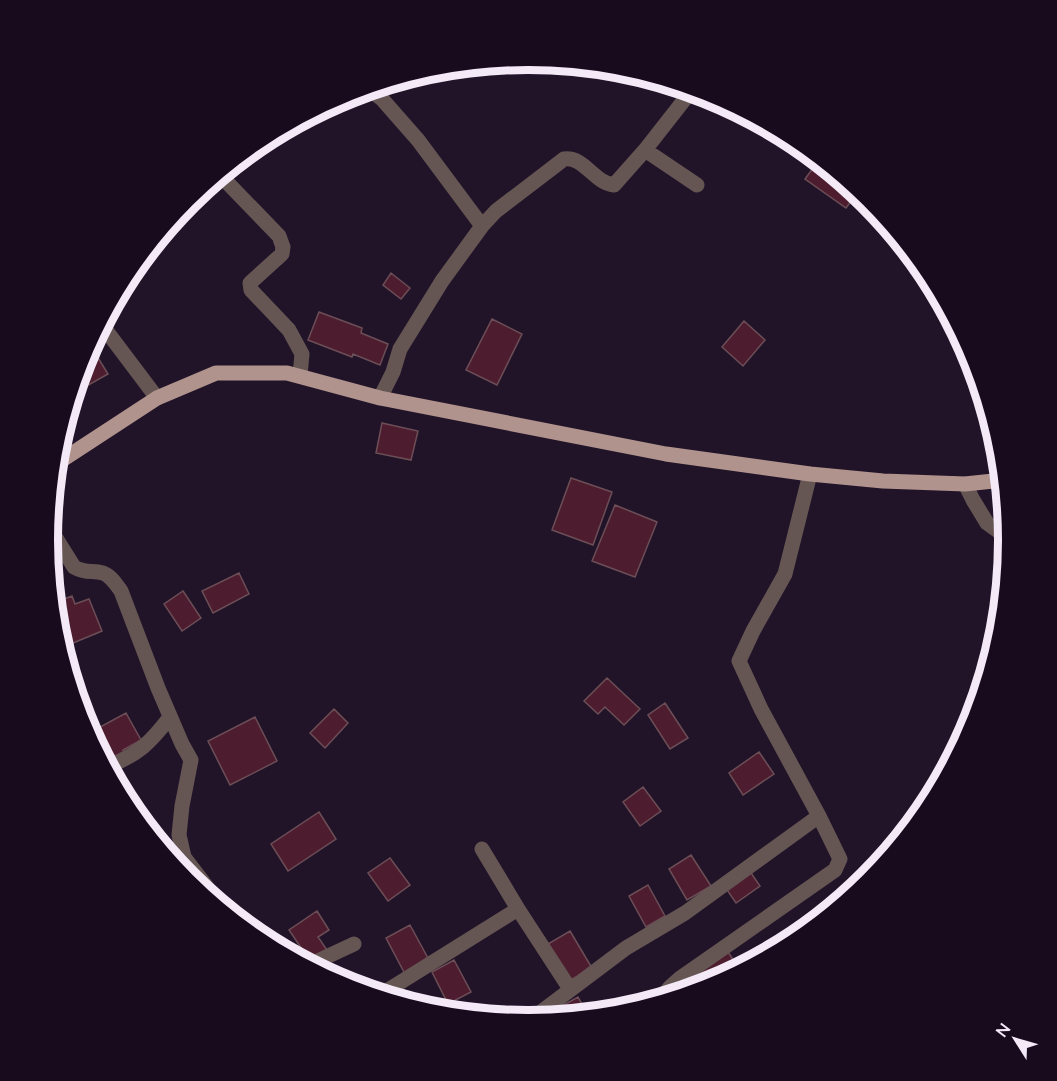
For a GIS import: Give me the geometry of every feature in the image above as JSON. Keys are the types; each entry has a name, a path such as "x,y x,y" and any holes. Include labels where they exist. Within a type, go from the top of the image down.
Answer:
{"main road":[{"path":"67,457 157,398 216,373 287,373 380,398 666,454 810,474 883,481 965,484 994,481"}],"street":[{"path":"377,95 418,140 482,226"},
{"path":"380,398 393,372 400,349 442,281 482,226 496,211 564,159 574,159 605,184 614,184 645,150 686,97"},
{"path":"645,150 697,185"},
{"path":"226,181 279,237 283,247 282,254 250,283 251,290 289,330 302,354 300,376"},
{"path":"107,332 157,398"},
{"path":"668,989 679,979 835,870 840,860 819,816 761,710 739,661 785,574 810,474"},
{"path":"965,484 987,523 998,531"},
{"path":"58,542 74,567 87,573 106,575 121,591 170,717 191,760 179,835 184,857 197,874"},
{"path":"115,763 143,748 170,717"},
{"path":"544,1009 626,948 685,913 819,816"},
{"path":"482,849 570,989"},
{"path":"389,989 518,909"},
{"path":"318,961 354,944"}],"building":[{"path":"814,167 852,200 846,208 805,179"},
{"path":"391,273 410,288 401,299 383,285"},
{"path":"319,312 362,328 361,333 388,344 380,365 308,340"},
{"path":"492,319 522,334 497,385 466,370"},
{"path":"744,321 765,340 743,366 722,347"},
{"path":"97,355 108,374 84,386"},
{"path":"382,423 418,431 411,460 376,453"},
{"path":"571,478 612,492 593,545 552,530"},
{"path":"615,505 657,522 635,577 592,561"},
{"path":"239,573 249,594 213,613 202,591"},
{"path":"183,591 201,618 182,631 164,604"},
{"path":"72,596 75,604 89,599 102,631 71,644 63,600"},
{"path":"607,678 640,709 624,725 605,707 598,714 584,701"},
{"path":"665,703 688,738 670,749 648,715"},
{"path":"334,709 348,723 325,748 310,733"},
{"path":"126,713 141,740 123,750 126,754 114,761 98,728"},
{"path":"255,717 277,761 230,785 208,741"},
{"path":"759,752 774,774 743,795 729,773"},
{"path":"643,787 661,811 640,826 623,802"},
{"path":"319,812 336,839 288,871 271,844"},
{"path":"691,855 711,886 687,900 669,869"},
{"path":"390,858 410,885 388,901 368,873"},
{"path":"749,870 760,886 736,903 725,887"},
{"path":"648,885 665,916 646,927 629,896"},
{"path":"317,911 329,930 318,937 327,950 314,958 305,954 289,930"},
{"path":"410,925 429,960 405,974 386,938"},
{"path":"570,931 592,968 569,981 548,944"},
{"path":"728,952 735,962 702,977 699,972"},
{"path":"454,960 471,992 447,1003 432,972"},
{"path":"578,997 583,1007 559,1009 557,1009"}]}
